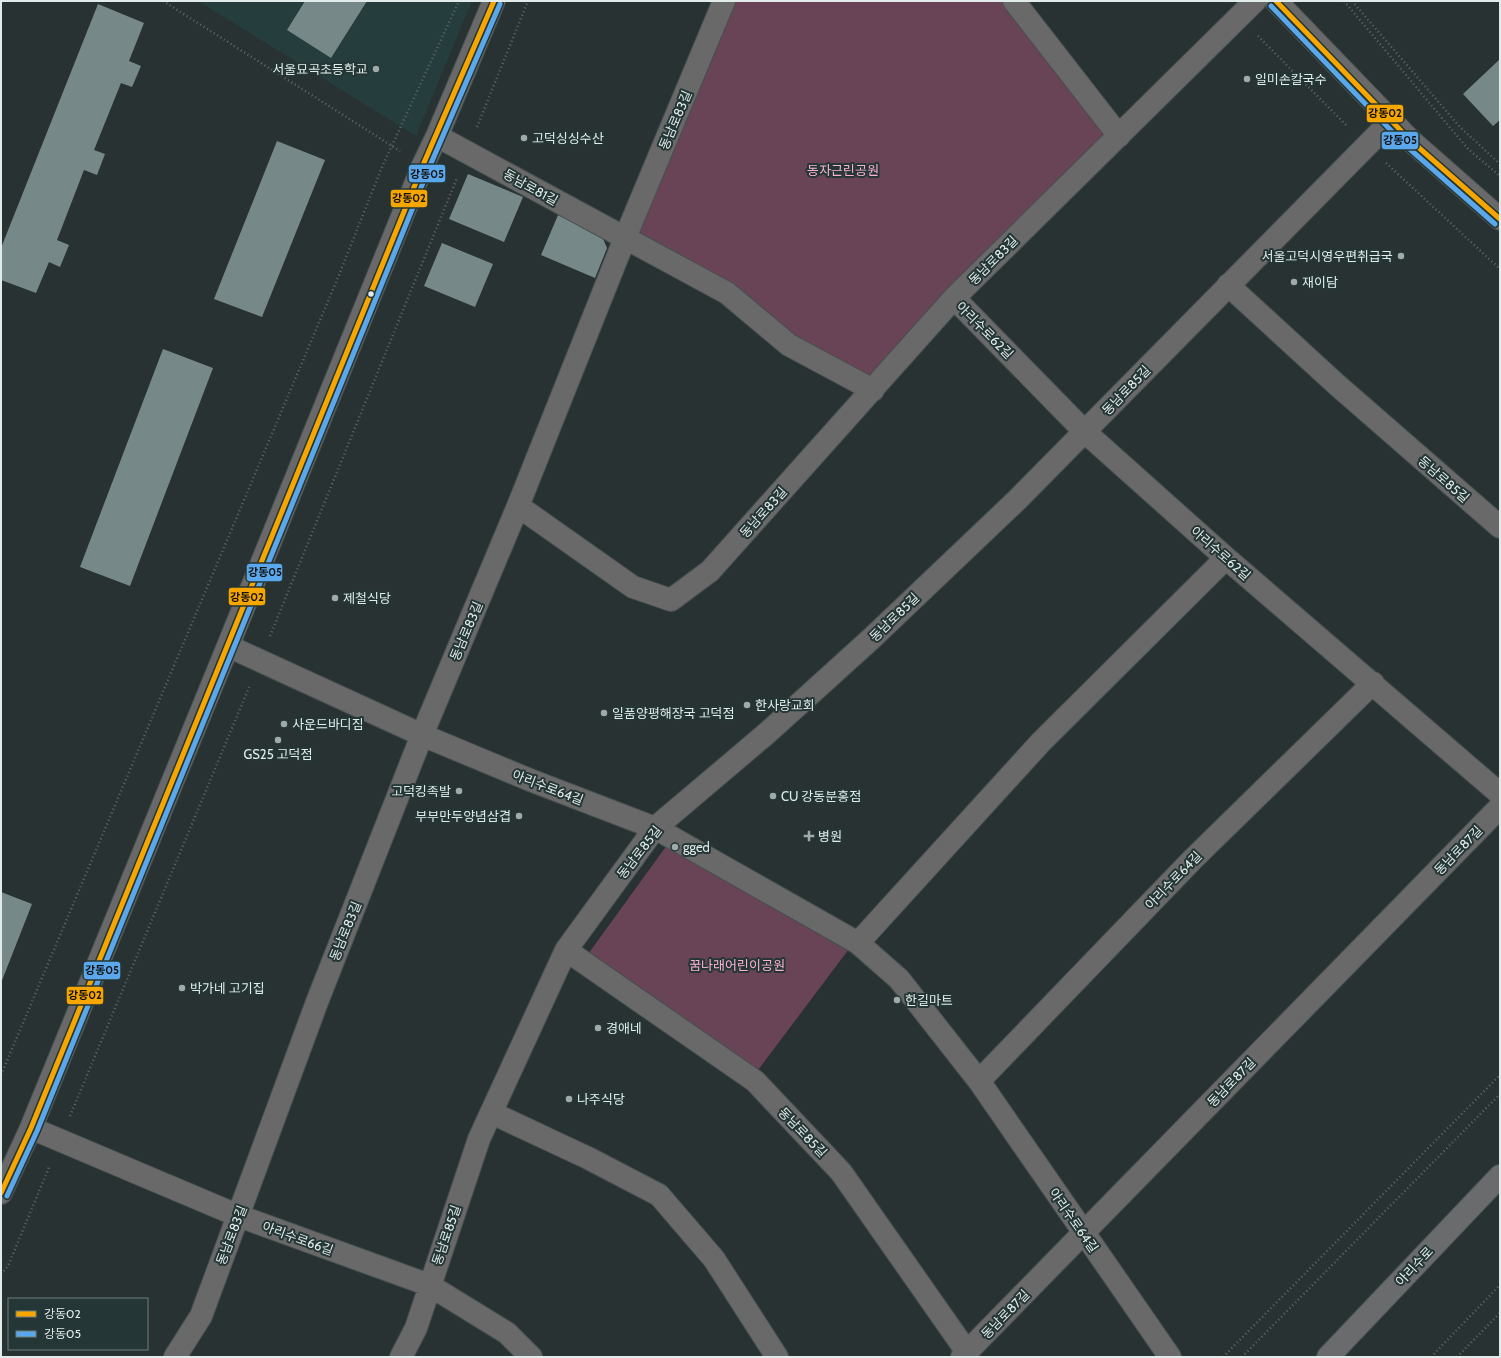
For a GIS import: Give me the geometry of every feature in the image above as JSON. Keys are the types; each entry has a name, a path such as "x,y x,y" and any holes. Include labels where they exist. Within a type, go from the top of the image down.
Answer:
{"main road":[{"name":"아리수로","path":"1328,1357 1500,1176"}],"street":[{"path":"1,1193 31,1128 228,646 422,165 437,136 494,1"},
{"name":"동남로83길","path":"175,1357 201,1316 317,1002 422,735 518,506 625,238 724,1"},
{"path":"1014,1 1119,136"},
{"name":"동남로83길","path":"518,506 633,587 671,600 710,571 954,298 1255,1"},
{"path":"1276,1 1391,121 1500,219"},
{"name":"동남로85길","path":"401,1357 416,1328 429,1285 480,1139 566,950 655,828 766,734 872,638 1016,500 1085,432 1391,121"},
{"name":"동남로81길","path":"437,136 625,238"},
{"path":"625,238 727,293 789,345 873,390"},
{"name":"동남로85길","path":"1228,285 1336,384 1500,527"},
{"name":"아리수로62길","path":"954,298 1085,432 1226,558 1373,683 1500,794"},
{"path":"858,943 1040,742 1226,558"},
{"name":"아리수로64길","path":"228,646 422,735 530,780 655,828 858,943 899,979 979,1081 1083,1234 1170,1357"},
{"name":"아리수로64길","path":"979,1081 1193,859 1373,683"},
{"name":"동남로87길","path":"965,1354 1500,807"},
{"name":"동남로85길","path":"566,950 755,1081 841,1172 965,1354"},
{"path":"492,1113 588,1158 659,1195 714,1259 777,1357"},
{"name":"아리수로66길","path":"31,1128 239,1216 429,1285 508,1333 531,1357"}],"path":[{"path":"163,1 422,165"},
{"path":"1,1075 392,146 458,1"},
{"path":"1344,1 1468,149 1500,176"},
{"path":"1352,1 1460,127 1500,164"},
{"path":"1223,1357 1500,1075"},
{"path":"1242,1357 1500,1094"},
{"path":"1431,1357 1500,1285"},
{"path":"1457,1357 1500,1314"}],"shaded area":[{"name":"서울묘곡초등학교","path":"198,1 472,1 416,136"}],"green space":[{"name":"동자근린공원","path":"724,1 1014,1 1119,136 873,390 625,238"},
{"name":"꿈나래어린이공원","path":"675,834 852,945 755,1074 586,957"}],"building":[{"path":"305,1 367,1 331,58 287,30"},
{"path":"98,4 144,23 129,61 141,66 132,87 121,83 94,150 105,154 97,175 84,170 57,240 69,245 60,267 49,262 36,293 1,280 1,248"},
{"path":"1500,59 1500,120 1493,126 1463,94"},
{"path":"277,141 325,160 262,317 214,299"},
{"path":"468,174 523,197 504,242 449,219"},
{"path":"558,215 601,234 607,248 595,278 541,255"},
{"path":"442,243 493,264 475,307 424,286"},
{"path":"163,349 213,368 130,586 80,567"},
{"path":"1,892 32,904 1,983"}],"transit line":[{"name":"강동02","path":"1,1193 31,1128 423,165 494,1"},
{"name":"강동02","path":"1276,1 1409,139 1500,219"},
{"name":"강동05","path":"7,1196 37,1131 429,168 500,4"},
{"name":"강동05","path":"1271,6 1404,144 1495,224"}],"place":[{"name":"서울묘곡초등학교","path":"376,69"},
{"name":"일미손칼국수","path":"1247,79"},
{"name":"고덕싱싱수산","path":"524,138"},
{"name":"서울고덕시영우편취급국","path":"1401,256"},
{"name":"재이담","path":"1294,282"},
{"name":"제철식당","path":"335,598"},
{"name":"한사랑교회","path":"747,705"},
{"name":"일품양평해장국 고덕점","path":"604,713"},
{"name":"사운드바디짐","path":"284,724"},
{"name":"GS25 고덕점","path":"278,740"},
{"name":"고덕킹족발","path":"459,791"},
{"name":"CU 강동분홍점","path":"773,796"},
{"name":"부부만두양념삼겹","path":"519,816"},
{"name":"병원","path":"809,836"},
{"name":"gged","path":"675,847"},
{"name":"박가네 고기집","path":"182,988"},
{"name":"한길마트","path":"897,1000"},
{"name":"경애네","path":"598,1028"},
{"name":"나주식당","path":"569,1099"}]}
